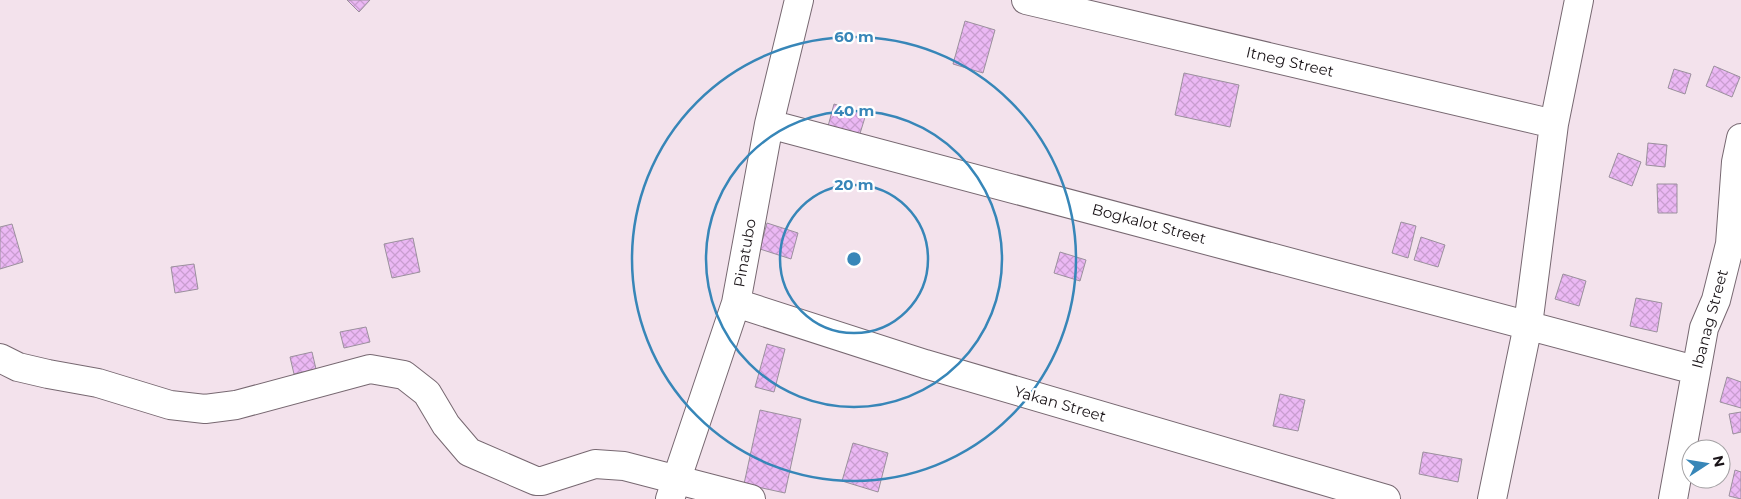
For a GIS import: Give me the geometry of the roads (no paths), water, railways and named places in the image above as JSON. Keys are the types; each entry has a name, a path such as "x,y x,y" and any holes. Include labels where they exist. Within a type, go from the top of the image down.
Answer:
{"street":[{"name":"Pinatubo","path":"673,489 736,303 769,124 799,0"},
{"name":"Itneg Street","path":"1026,0 1554,124"},
{"path":"1492,499 1528,325 1554,124 1579,0"},
{"name":"Bogkalot Street","path":"769,124 1696,370"},
{"name":"Ibanag Street","path":"1673,499 1704,328 1716,300 1730,244 1736,162 1741,138"},
{"name":"Yakan Street","path":"736,303 925,364 1386,499"},
{"path":"0,358 18,367 98,382 170,405 205,409 236,405 370,370 404,374 427,393 446,425 468,452 536,481 542,481 595,464 624,466 673,489 752,499"}]}
